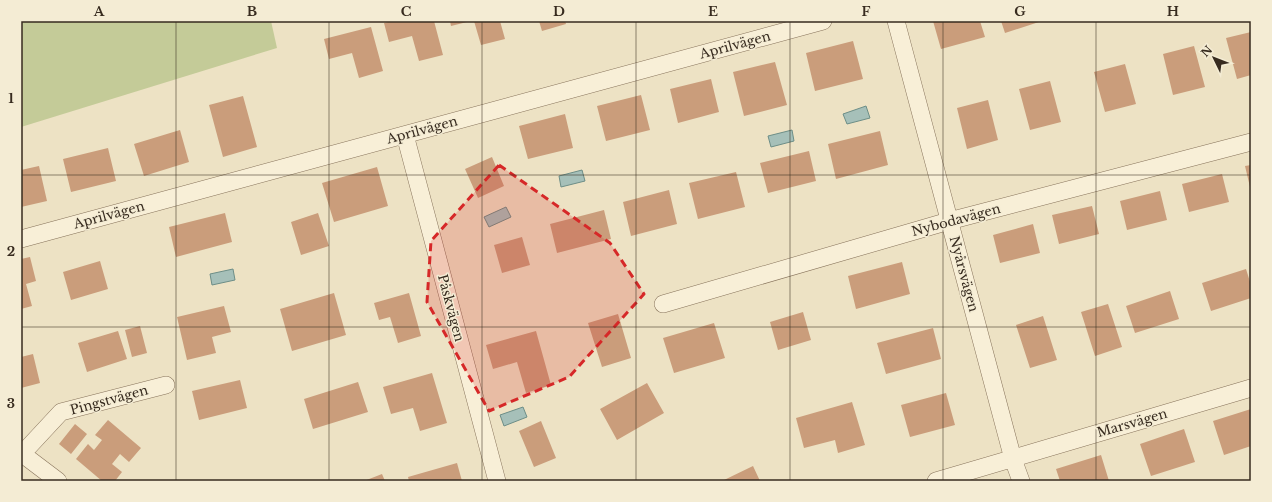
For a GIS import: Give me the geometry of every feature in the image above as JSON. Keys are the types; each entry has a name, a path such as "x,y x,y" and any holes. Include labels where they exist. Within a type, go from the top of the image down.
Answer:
{"street":[{"name":"Aprilvägen","path":"21,239 823,21"},
{"name":"Nyårsvägen","path":"896,21 1013,459 1021,481"},
{"name":"Påskvägen","path":"405,135 497,481"},
{"name":"Nybodavägen","path":"663,304 949,221 1251,142"},
{"name":"Pingstvägen","path":"58,481 22,454 61,412 166,385"},
{"name":"Marsvägen","path":"936,481 1251,388"}],"highlighted area":[{"path":"499,165 610,243 644,294 569,377 489,411 427,302 431,241"}],"green space":[{"path":"21,21 271,21 277,48 21,127"}],"water":[{"path":"866,106 870,118 847,124 843,114"},
{"path":"792,130 794,141 771,147 768,136"},
{"path":"582,170 585,181 561,187 559,176"},
{"path":"506,207 511,217 489,227 484,217"},
{"path":"233,269 235,280 212,285 210,274"},
{"path":"523,407 527,417 504,426 500,415"}],"building":[{"path":"392,21 434,21 443,55 419,61 412,36 389,42 384,23"},
{"path":"450,21 467,21 467,22 451,26"},
{"path":"474,21 500,21 505,39 481,45"},
{"path":"539,21 565,21 566,24 542,31"},
{"path":"933,21 980,21 985,37 941,49"},
{"path":"1001,21 1042,21 1005,33"},
{"path":"371,27 383,71 359,78 352,53 329,59 324,39"},
{"path":"1251,32 1251,75 1237,79 1226,38"},
{"path":"853,41 863,79 815,91 806,53"},
{"path":"1194,46 1205,87 1173,95 1163,54"},
{"path":"775,62 787,105 744,116 733,72"},
{"path":"1125,64 1136,104 1105,112 1094,72"},
{"path":"711,79 719,112 678,123 670,89"},
{"path":"1050,81 1061,122 1030,130 1019,89"},
{"path":"641,95 650,130 606,141 597,106"},
{"path":"243,96 257,147 223,157 209,105"},
{"path":"988,100 998,140 967,149 957,108"},
{"path":"565,114 573,148 528,159 519,126"},
{"path":"180,130 189,162 144,176 134,144"},
{"path":"880,131 888,165 836,179 828,144"},
{"path":"108,148 116,181 71,192 63,159"},
{"path":"809,151 816,181 768,193 760,163"},
{"path":"492,157 504,186 478,198 465,169"},
{"path":"1251,165 1251,187 1250,187 1245,166"},
{"path":"39,166 47,201 21,207 21,170"},
{"path":"377,167 388,206 334,222 322,183"},
{"path":"736,172 745,207 698,219 689,183"},
{"path":"1222,174 1229,202 1189,212 1182,184"},
{"path":"669,190 677,224 631,236 623,202"},
{"path":"1160,191 1167,220 1127,230 1120,201"},
{"path":"1092,206 1099,234 1059,244 1052,215"},
{"path":"604,210 611,239 557,253 550,224"},
{"path":"225,213 232,242 176,257 169,227"},
{"path":"318,213 329,246 301,255 291,222"},
{"path":"1033,224 1040,253 1000,263 993,235"},
{"path":"522,237 530,265 502,273 494,245"},
{"path":"30,257 36,281 26,284 32,306 21,309 21,259"},
{"path":"100,261 108,289 71,300 63,272"},
{"path":"902,262 910,294 856,309 848,276"},
{"path":"1246,269 1251,285 1251,298 1211,311 1202,283"},
{"path":"1170,291 1179,319 1135,333 1126,306"},
{"path":"334,293 346,335 292,351 280,309"},
{"path":"409,293 421,336 398,343 390,317 379,320 374,303"},
{"path":"1108,304 1122,347 1095,356 1081,312"},
{"path":"224,306 231,332 212,337 216,353 187,360 177,317"},
{"path":"803,312 811,340 778,350 770,322"},
{"path":"618,314 631,358 602,367 588,323"},
{"path":"1043,316 1057,360 1030,368 1016,325"},
{"path":"714,323 725,358 674,373 663,338"},
{"path":"140,326 147,353 132,357 125,330"},
{"path":"933,328 941,359 886,374 877,343"},
{"path":"118,331 127,359 87,372 78,343"},
{"path":"536,331 551,385 526,393 517,362 493,369 486,345"},
{"path":"33,354 40,383 21,388 21,357"},
{"path":"432,373 447,423 420,431 413,408 391,414 383,387"},
{"path":"240,380 247,408 199,420 192,391"},
{"path":"358,382 368,412 313,429 304,399"},
{"path":"647,383 664,413 617,440 600,409"},
{"path":"946,393 955,425 910,437 901,405"},
{"path":"852,402 865,445 838,453 835,440 804,448 796,418"},
{"path":"1251,409 1251,446 1224,455 1213,421"},
{"path":"108,420 141,448 129,462 120,454 112,464 122,472 115,481 102,481 76,459 88,444 94,450 102,440 95,435"},
{"path":"541,421 556,458 534,467 519,431"},
{"path":"75,424 87,434 71,454 59,444"},
{"path":"1184,429 1195,462 1151,476 1140,444"},
{"path":"1101,455 1109,481 1060,481 1056,469"},
{"path":"457,463 462,481 409,481 408,477"},
{"path":"753,466 760,481 722,481"},
{"path":"382,474 385,481 364,481"}]}
